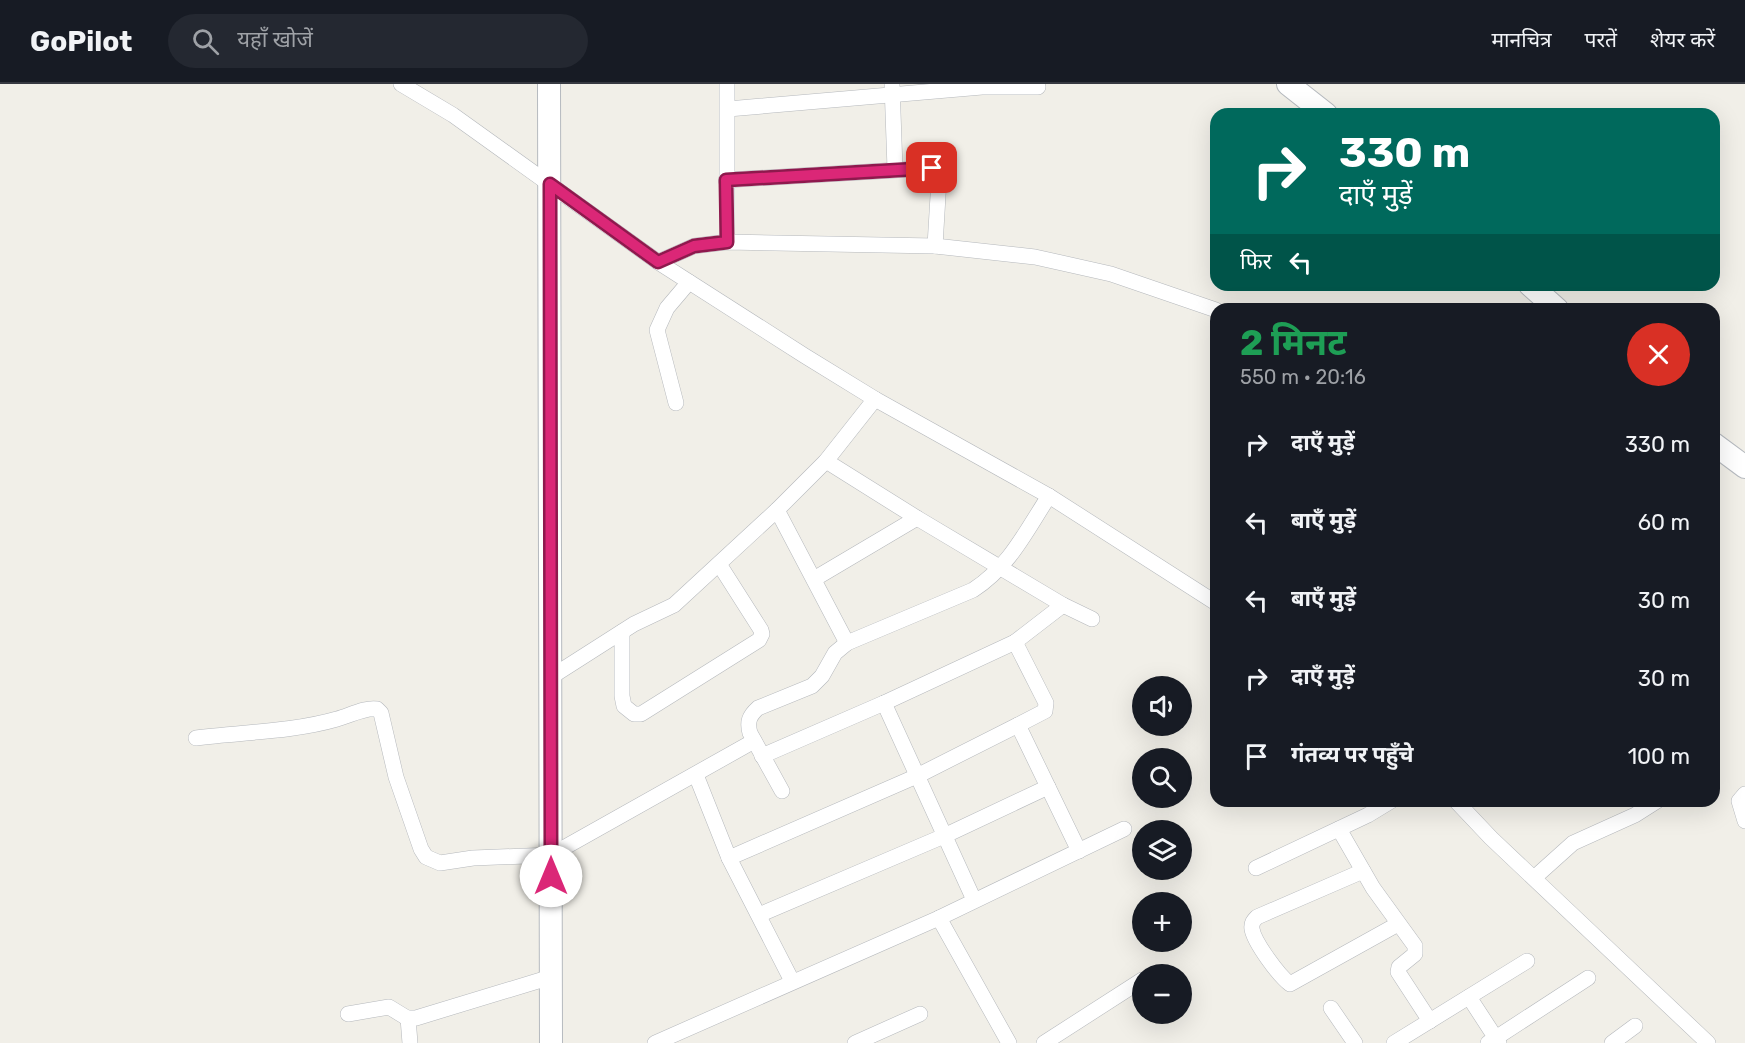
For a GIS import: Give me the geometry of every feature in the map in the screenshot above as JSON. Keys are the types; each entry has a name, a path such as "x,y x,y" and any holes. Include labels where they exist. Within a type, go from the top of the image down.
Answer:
{"street":[{"path":"401,84 453,116 689,282 875,399 1049,496 1210,599"},
{"path":"549,84 550,1043"},
{"path":"727,84 727,242"},
{"path":"1288,84 1318,108"},
{"path":"728,109 892,90 982,86 1038,87"},
{"path":"892,90 895,169"},
{"path":"726,180 932,168 939,179 935,246"},
{"path":"658,262 694,246 727,242 935,246 1072,263 1210,308"},
{"path":"676,403 657,330 667,308 689,282"},
{"path":"1537,291 1550,303"},
{"path":"551,677 622,632 674,604 777,510 826,461 875,399"},
{"path":"1720,448 1745,467"},
{"path":"826,461 1063,605 1092,619"},
{"path":"782,791 754,741 748,724 753,712 812,686 822,676 835,653 847,643 973,590 1002,568 1049,496"},
{"path":"777,510 847,643"},
{"path":"813,579 917,518"},
{"path":"622,632 622,696 624,706 634,714 641,714 759,640 761,630 719,564"},
{"path":"762,756 1015,642 1063,605"},
{"path":"729,858 917,776 1045,711 1046,703 1015,642"},
{"path":"884,703 974,900"},
{"path":"196,738 324,722 374,708 381,713 396,777 426,857 440,863 473,858 551,855 754,741"},
{"path":"1018,725 1079,851"},
{"path":"696,775 729,858 792,981"},
{"path":"759,915 944,836 1047,787"},
{"path":"1745,794 1739,801 1745,821"},
{"path":"1256,868 1380,807"},
{"path":"1462,807 1534,879 1708,1043"},
{"path":"1534,879 1573,843 1648,807"},
{"path":"665,1041 792,981 939,918 1124,829"},
{"path":"1339,829 1416,951 1399,967 1399,974 1431,1021"},
{"path":"1364,871 1257,916 1252,921 1251,927 1259,944 1290,984 1398,924"},
{"path":"939,918 1009,1043"},
{"path":"1394,1043 1527,961"},
{"path":"348,1014 389,1007 408,1018 416,1018 551,977"},
{"path":"1469,997 1494,1041 1588,978"},
{"path":"1044,1043 1132,986"},
{"path":"1331,1008 1355,1043"},
{"path":"855,1043 920,1014"},
{"path":"408,1018 410,1043"},
{"path":"1612,1043 1635,1026"}],"route":[{"path":"551,876 550,184 658,262 694,246 727,242 726,180 932,168"}]}
